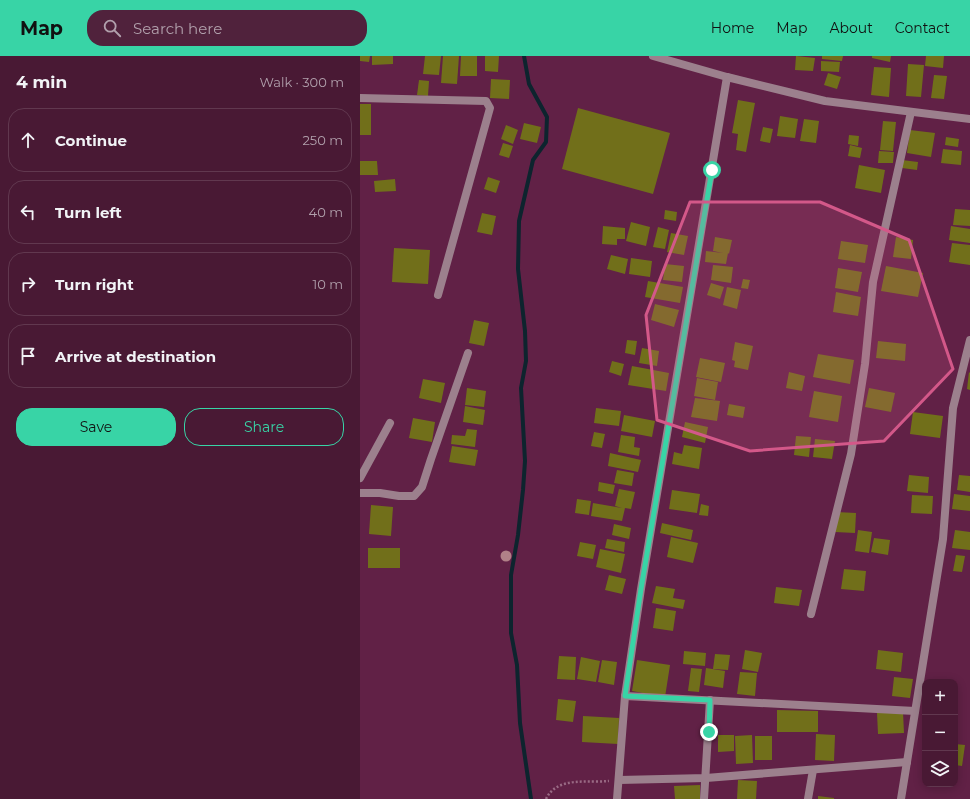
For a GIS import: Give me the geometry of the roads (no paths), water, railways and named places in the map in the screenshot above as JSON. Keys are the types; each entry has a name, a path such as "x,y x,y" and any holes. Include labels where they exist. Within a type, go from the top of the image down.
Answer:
{"street":[{"path":"653,56 728,77 825,101 970,119"},
{"path":"617,799 625,696 641,589 728,77"},
{"path":"360,98 486,101 490,108 438,295"},
{"path":"811,614 850,454 865,364 873,282 911,112"},
{"path":"900,799 943,539 953,408 970,340"},
{"path":"360,493 414,496 422,487 468,353"},
{"path":"360,478 390,423"},
{"path":"625,696 915,711"},
{"path":"704,799 710,700"},
{"path":"619,780 706,778 907,762"},
{"path":"808,799 813,770"}],"waterway":[{"path":"524,56 529,84 547,117 546,142 533,160 519,221 518,269 525,331 526,361 521,388 525,461 518,535 511,575 511,633 517,665 520,723 531,799"}]}
